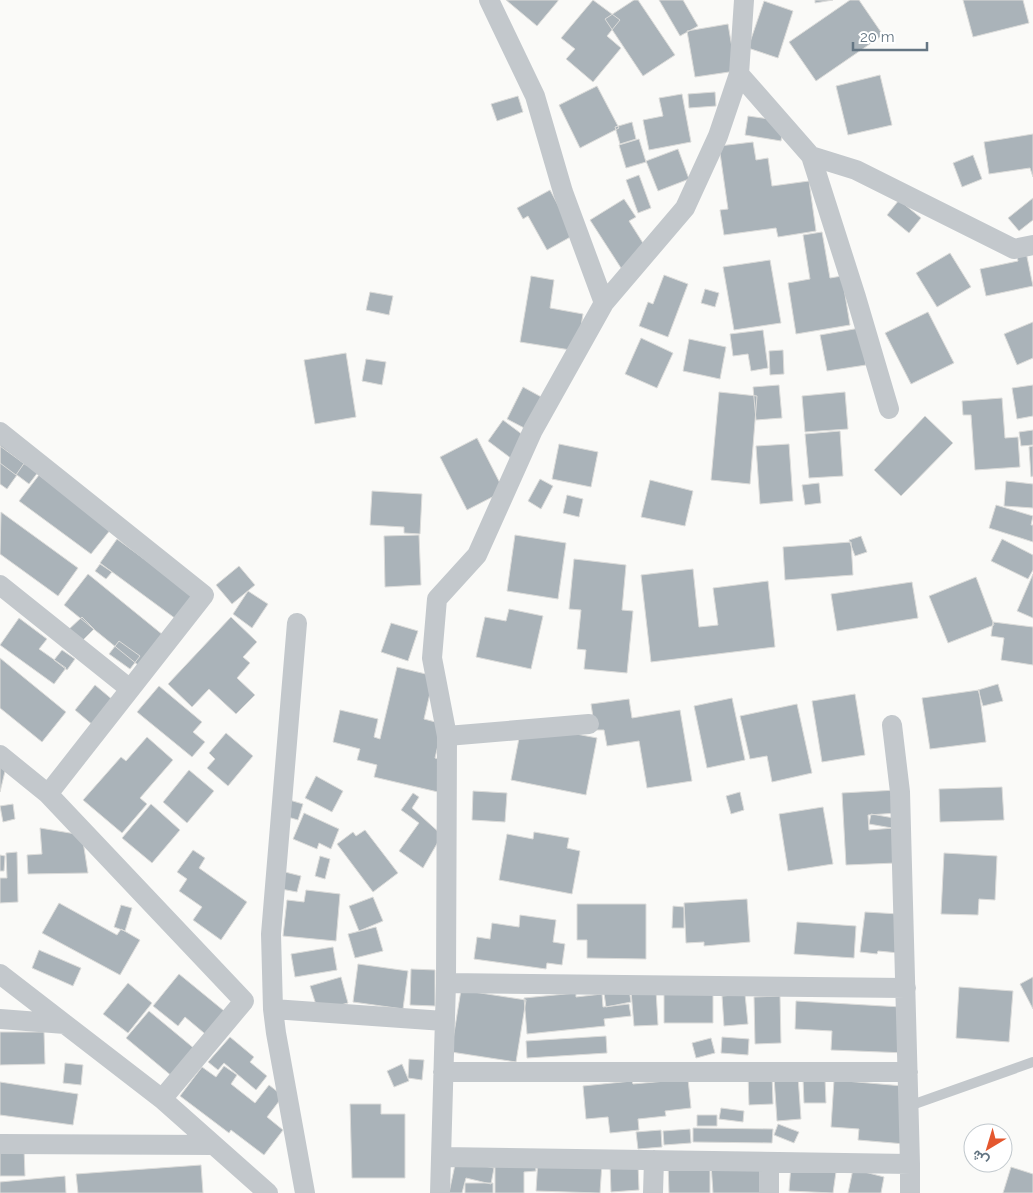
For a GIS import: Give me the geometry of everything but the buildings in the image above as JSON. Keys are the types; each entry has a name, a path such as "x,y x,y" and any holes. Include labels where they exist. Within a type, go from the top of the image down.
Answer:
{"street":[{"path":"489,0 534,96 563,192 604,303"},
{"path":"440,1193 446,983 446,736 432,658 437,600 476,555 534,430 604,303 685,208 718,136 739,74 744,0"},
{"path":"739,74 811,156 856,296 889,409"},
{"path":"811,156 856,170 1014,249 1033,246"},
{"path":"0,432 204,594 48,794"},
{"path":"0,584 130,689"},
{"path":"297,624 271,934 273,1009 305,1193"},
{"path":"446,736 589,724"},
{"path":"892,725 900,792 910,1193"},
{"path":"0,755 48,794 244,1001 162,1099"},
{"path":"0,974 162,1099 268,1193"},
{"path":"446,983 906,988"},
{"path":"273,1009 444,1021"},
{"path":"0,1019 65,1024"},
{"path":"444,1072 908,1072"},
{"path":"0,1144 214,1145"},
{"path":"441,1157 910,1164"},
{"path":"653,1193 654,1160"},
{"path":"769,1162 769,1193"}],"lane":[{"path":"909,1106 1033,1062"}]}
